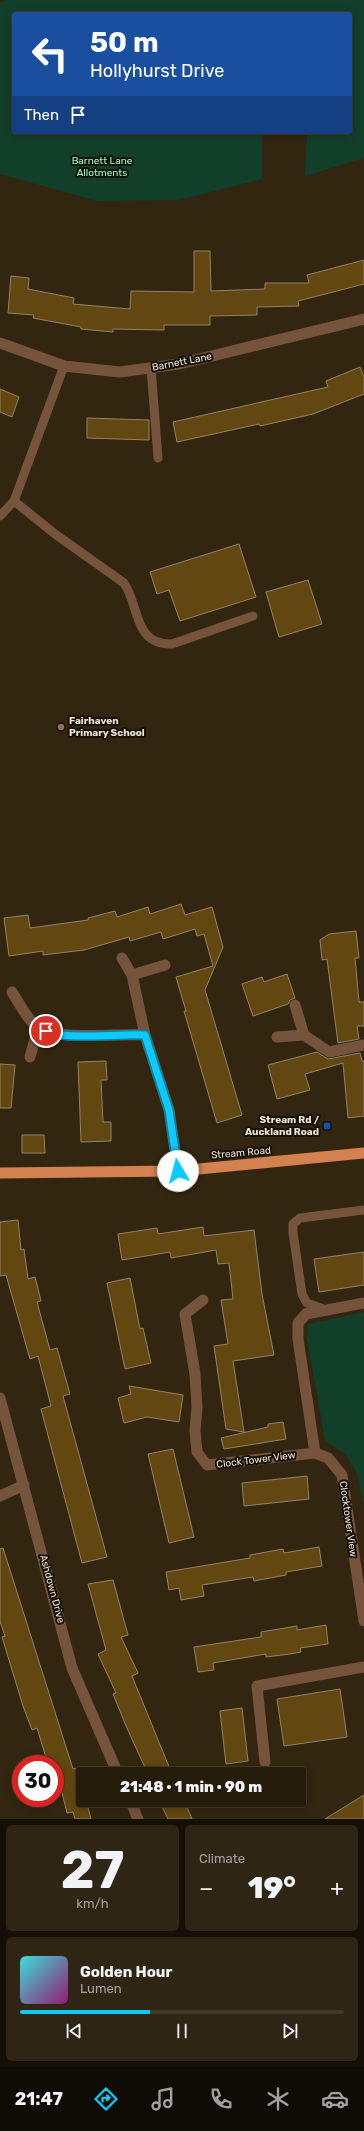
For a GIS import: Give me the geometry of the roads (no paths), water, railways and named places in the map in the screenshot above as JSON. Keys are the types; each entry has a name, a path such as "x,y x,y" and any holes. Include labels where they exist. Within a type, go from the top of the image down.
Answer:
{"highway":[{"name":"Stream Road","path":"0,1173 178,1171 364,1153"}],"street":[{"name":"Barnett Lane","path":"0,343 64,366 120,372 180,364 364,319"},
{"path":"122,958 132,975 145,1035 169,1110 178,1171"},
{"path":"132,975 165,966"},
{"path":"12,992 28,1017 38,1028 53,1034 78,1036 123,1033 145,1035"},
{"path":"296,1005 304,1035"},
{"path":"30,1057 38,1028"},
{"path":"277,1037 304,1035 329,1052 364,1045"},
{"name":"Clock Tower View","path":"203,1300 185,1314 195,1374 197,1407 195,1431 197,1452 207,1465 315,1453"},
{"path":"315,1453 298,1339 298,1323 306,1314 364,1303"},
{"name":"Ashdown Drive","path":"0,1398 72,1668 115,1767"},
{"name":"Clocktower View","path":"315,1453 328,1458 342,1475 364,1621"},
{"path":"0,1496 24,1485"},
{"path":"265,1762 257,1686 364,1667"},
{"path":"133,1807 138,1819"}],"lane":[{"path":"0,516 14,501 64,366"},
{"path":"151,368 158,458"},
{"path":"14,501 55,534 124,583 130,591 140,626 154,640 164,644 172,644 253,616"},
{"path":"326,1310 307,1303 302,1294 293,1224 300,1218 364,1210"}],"place":[{"name":"Fairhaven Primary School","path":"61,727"},
{"name":"Stream Rd / Auckland Road","path":"327,1126"}],"park label":[{"name":"Barnett Lane Allotments","path":"102,166"}]}
